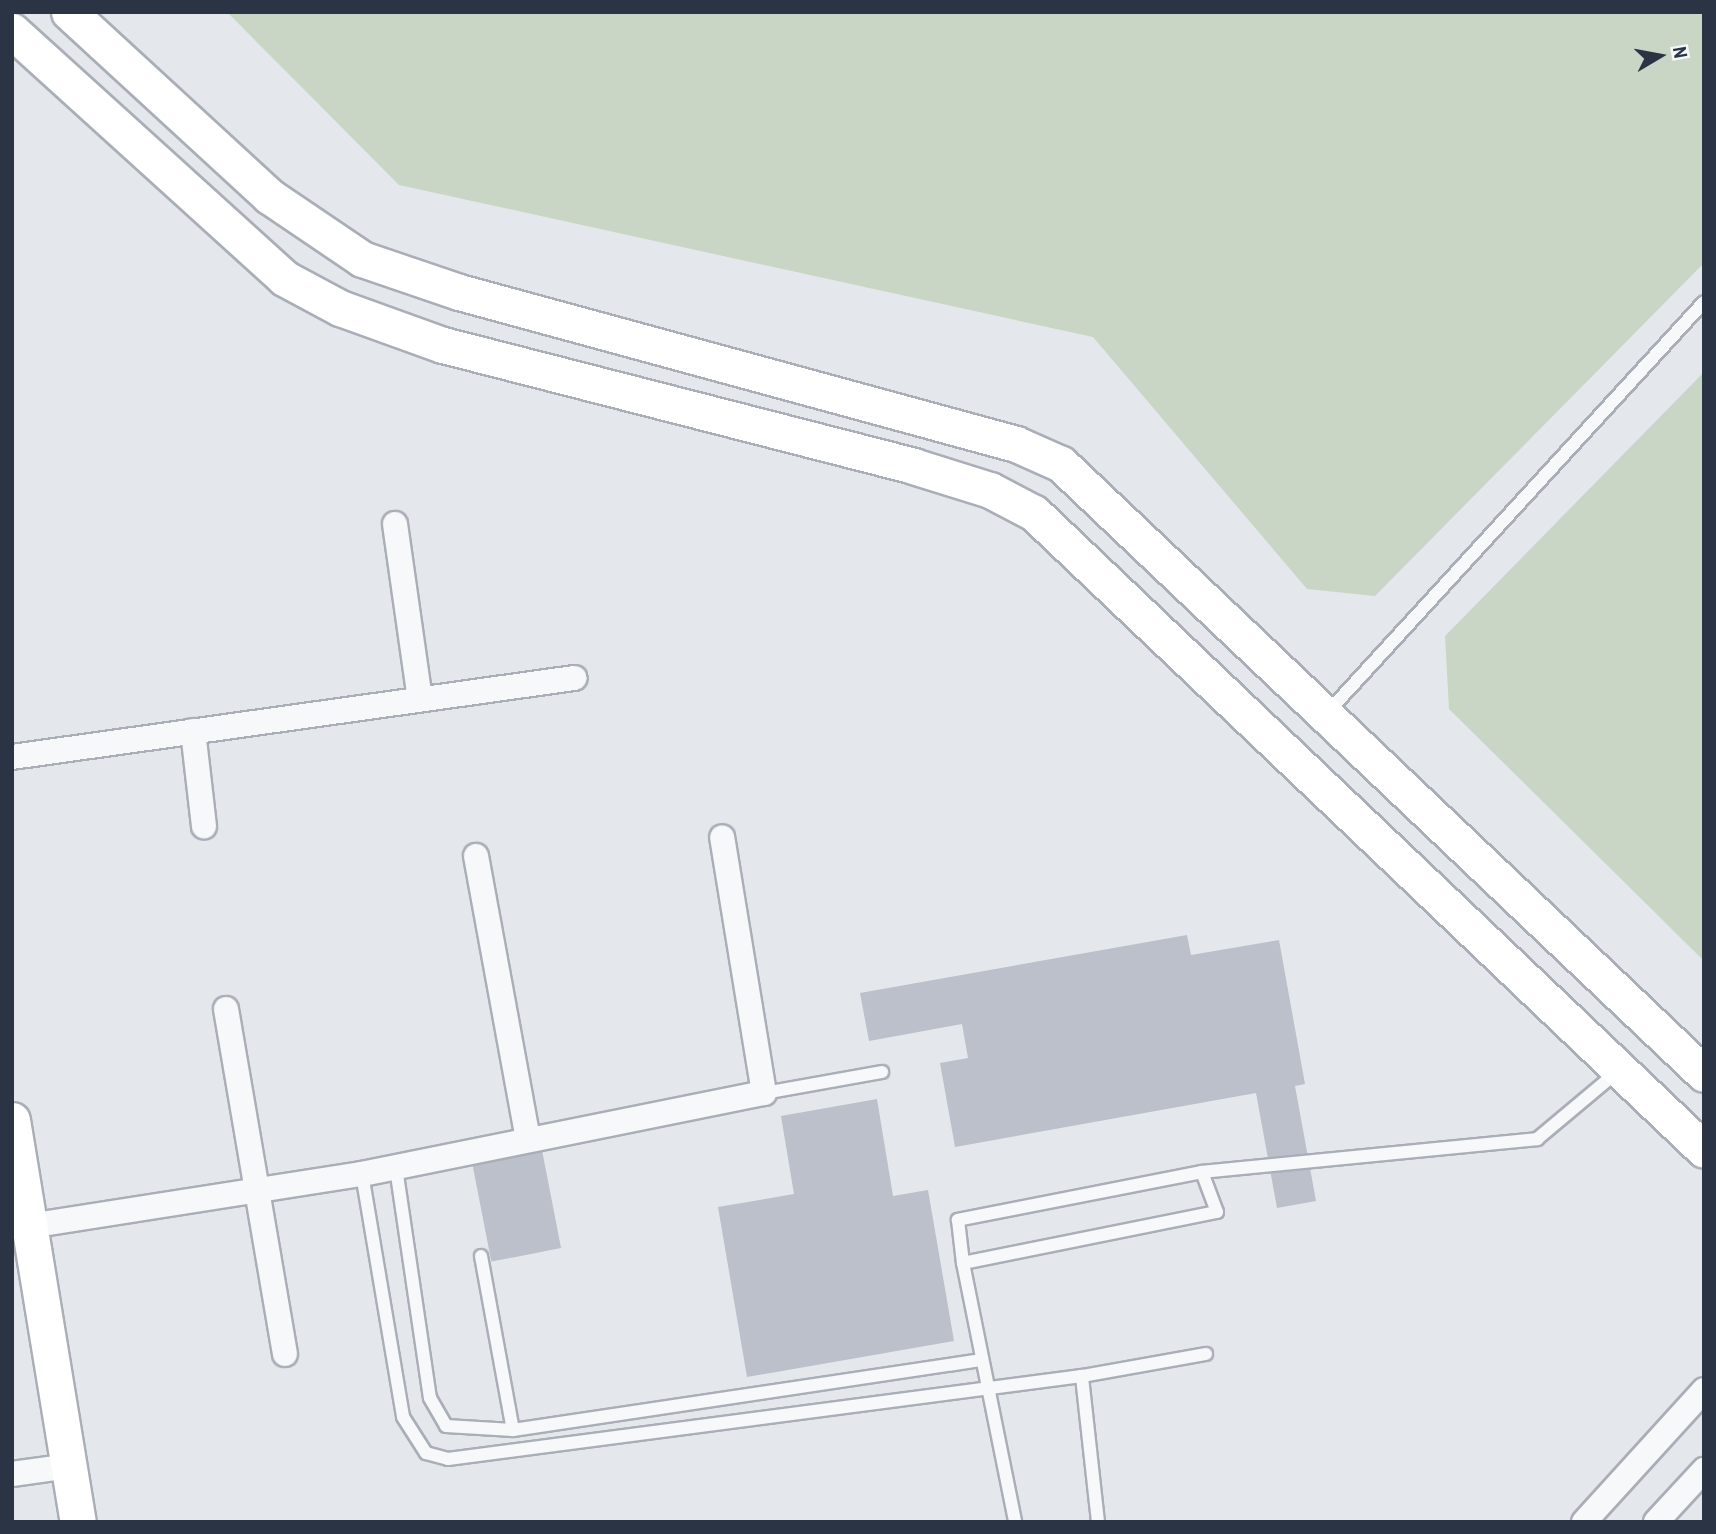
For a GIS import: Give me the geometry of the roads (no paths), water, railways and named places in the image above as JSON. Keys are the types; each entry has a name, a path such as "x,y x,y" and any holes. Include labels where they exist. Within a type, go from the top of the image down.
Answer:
{"main road":[{"path":"69,12 269,196 362,259 458,292 1016,444 1060,464 1327,713 1704,1074"},
{"path":"12,32 284,278 340,308 443,345 913,466 990,490 1034,513 1704,1150"},
{"path":"12,1120 78,1522"}],"street":[{"path":"395,524 420,699"},
{"path":"12,757 574,678"},
{"path":"193,731 204,826"},
{"path":"29,1226 396,1168 527,1139 764,1093 722,837"},
{"path":"475,856 527,1139"},
{"path":"226,1009 259,1188 285,1354"},
{"path":"1584,1522 1704,1390"},
{"path":"12,1474 69,1466"},
{"path":"1656,1522 1704,1470"}],"lane":[{"path":"1327,713 1704,302"},
{"path":"1015,1522 963,1263 958,1220 1202,1172 1538,1139 1620,1069"},
{"path":"764,1093 882,1072"},
{"path":"396,1168 430,1398 446,1426 513,1430 982,1360"},
{"path":"963,1263 1217,1212 1202,1172"},
{"path":"362,1174 403,1418 426,1453 448,1459 1082,1376 1206,1354"},
{"path":"481,1256 513,1430"},
{"path":"1082,1376 1098,1522"}]}
